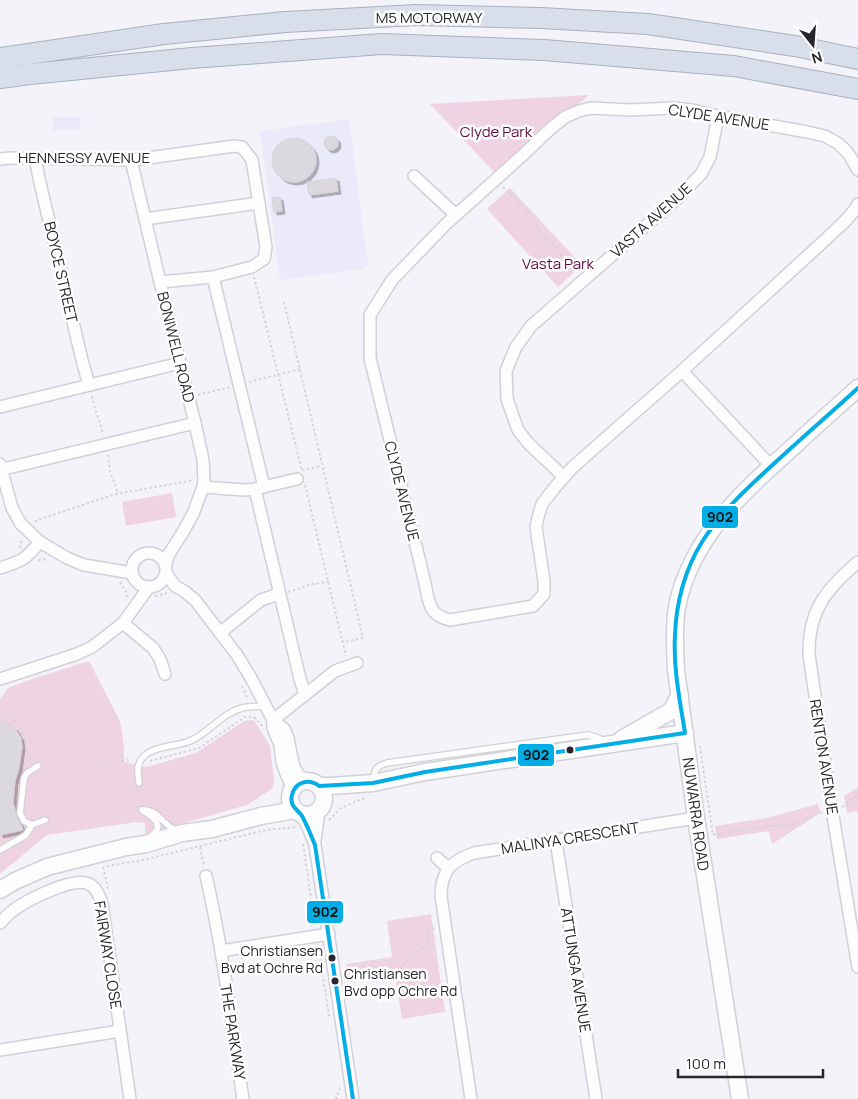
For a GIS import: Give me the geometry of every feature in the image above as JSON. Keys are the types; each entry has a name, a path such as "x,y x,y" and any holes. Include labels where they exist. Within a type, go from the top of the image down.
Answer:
{"highway":[{"name":"M5 MOTORWAY","path":"0,58 164,34 285,22 417,15 542,18 648,24 795,46 858,59"},
{"name":"M5 MOTORWAY","path":"0,78 192,58 382,44 544,50 734,66 858,89"}],"street":[{"name":"CLYDE AVENUE","path":"858,170 848,153 839,144 824,136 807,132 692,110 672,108 630,110 591,108 579,111 565,118 549,130 456,215 392,280 370,315 370,358 430,606 435,614 450,620 533,606 544,594 544,581 536,527 542,504 564,477 825,240 856,209 858,204"},
{"name":"VASTA AVENUE","path":"564,477 528,443 518,430 507,398 506,371 516,347 531,326 679,197 702,174 710,157 718,116"},
{"name":"HENNESSY AVENUE","path":"0,160 11,158 134,160 234,146 242,147 252,160 266,246 264,259 252,267 213,276 160,282"},
{"name":"BOYCE STREET","path":"35,158 90,390"},
{"name":"BONIWELL ROAD","path":"131,160 203,460 203,483 193,514 184,532 169,554 166,569"},
{"path":"414,176 456,215"},
{"path":"145,220 259,203"},
{"path":"213,276 259,488 279,594 305,695"},
{"path":"0,407 90,390 180,363"},
{"path":"682,371 771,466"},
{"name":"NUWARRA ROAD","path":"740,1099 696,818 676,670 676,621 680,594 702,543 728,509 771,466 858,388"},
{"path":"195,423 0,467 12,508 21,524 40,542 67,558 84,565 105,568 133,576 140,585 152,590 184,591 195,600 237,655 251,678 265,706 268,724 280,745 284,771 295,807 307,824 315,845 353,1099"},
{"path":"203,483 244,490 259,488 299,475"},
{"name":"BONIWELL ROAD","path":"152,553 167,545 184,532"},
{"path":"0,568 22,561 30,555 40,542"},
{"path":"105,568 135,560 143,554 152,553 160,557 174,590"},
{"path":"130,612 134,598 132,569 135,560"},
{"name":"RENTON AVENUE","path":"858,562 835,583 823,598 814,618 809,655 858,967"},
{"path":"0,679 92,648 123,623 130,612 165,578 166,569"},
{"path":"220,633 260,600 279,594"},
{"path":"123,623 153,648 160,659 165,674"},
{"path":"268,724 335,671 357,663"},
{"path":"610,744 671,711 680,695"},
{"path":"268,724 284,729 295,769 299,775 322,790 324,795 315,845"},
{"path":"295,807 299,783 331,786 373,783 424,772 685,733"},
{"path":"295,807 304,815 310,815 332,800 373,783"},
{"path":"0,890 47,867 126,847 146,844 182,833 212,829 295,807"},
{"name":"MALINYA CRESCENT","path":"448,868 464,856 474,853 696,818"},
{"path":"89,857 128,856 146,852 186,842 212,829"},
{"name":"ATTUNGA AVENUE","path":"556,840 596,1099"},
{"path":"437,858 448,868 441,885 442,896 471,1099"},
{"name":"THE PARKWAY","path":"206,876 221,951 243,1099"},
{"name":"FAIRWAY CLOSE","path":"0,923 11,912 26,902 71,883 78,882 91,885 98,894 102,903 130,1099"},
{"path":"221,951 329,934"},
{"path":"0,1050 120,1031"}],"lane":[{"path":"139,782 138,766 140,760 145,755 165,747 188,742 232,712 243,707 265,706"},
{"path":"32,825 21,817 21,801 24,778 27,773 38,766"},
{"path":"126,847 147,839 156,833 156,820 142,810 155,812 172,829 182,833"},
{"path":"0,850 26,835 32,825 45,820"}],"path":[{"path":"496,179 522,205 546,238 559,249 563,261 576,274 579,272 585,279"},
{"path":"284,302 363,638 343,642"},
{"path":"243,384 300,370"},
{"path":"196,395 235,387"},
{"path":"90,390 105,441"},
{"path":"108,451 110,472 116,484 118,494"},
{"path":"299,475 322,465"},
{"path":"28,531 37,520 118,494 187,481 203,483"},
{"path":"279,594 312,584 329,582"},
{"path":"152,590 167,592 174,590"},
{"path":"241,683 248,700"},
{"path":"0,714 9,716 14,720 24,736 31,760 25,766"},
{"path":"147,762 199,748 245,717 254,717 268,724"},
{"path":"700,745 713,834 768,826 786,826 818,813 839,809 858,794"},
{"path":"117,763 127,760"},
{"path":"94,768 106,766"},
{"path":"69,774 83,771"},
{"path":"46,780 57,777"},
{"path":"98,894 108,888 103,867 143,860 266,830 295,807"},
{"path":"302,836 313,912 312,928"},
{"path":"200,847 206,876"},
{"path":"345,968 363,975 377,967 394,972 426,946 430,930 446,926"},
{"path":"314,946 320,957 329,1016"},
{"path":"337,1099 340,1085"}],"shaded area":[{"path":"53,117 81,117 80,130 53,130"},
{"path":"349,119 368,264 363,269 280,280 260,131"}],"green space":[{"name":"Clyde Park","path":"589,95 494,172 430,104"},
{"name":"Vasta Park","path":"510,188 582,265 558,287 487,209"},
{"path":"172,493 176,517 126,526 122,502"},
{"path":"89,661 120,721 124,762 146,767 196,753 244,721 254,720 270,746 274,778 273,788 247,805 145,834 145,823 134,822 47,835 0,874 0,700 8,688"},
{"path":"858,787 858,811 847,813 844,796"},
{"path":"818,804 820,813 772,844 769,831 717,839 715,826 767,818"},
{"path":"431,914 445,1012 402,1019 395,975 349,982 346,964 392,957 387,921"}],"building":[{"path":"331,136 336,138 338,143 336,148 331,150 326,148 324,143 326,138"},
{"path":"290,138 298,138 310,144 316,160 310,176 298,182 290,182 278,176 272,164 272,156 278,144"},
{"path":"336,178 338,191 309,195 307,182"},
{"path":"280,197 282,211 274,212 272,198"},
{"path":"0,722 15,728 21,738 22,747 15,781 13,803 23,830 0,835"}],"transit line":[{"name":"902","path":"353,1099 315,845 302,816 292,803 291,799 296,787 307,782 319,786 373,783 425,772 685,733 676,672 675,635 682,587 696,552 710,530 738,498 858,388"}],"place":[{"name":"Christiansen Bvd at Ochre Rd","path":"332,958"},
{"name":"Christiansen Bvd opp Ochre Rd","path":"335,981"}]}
